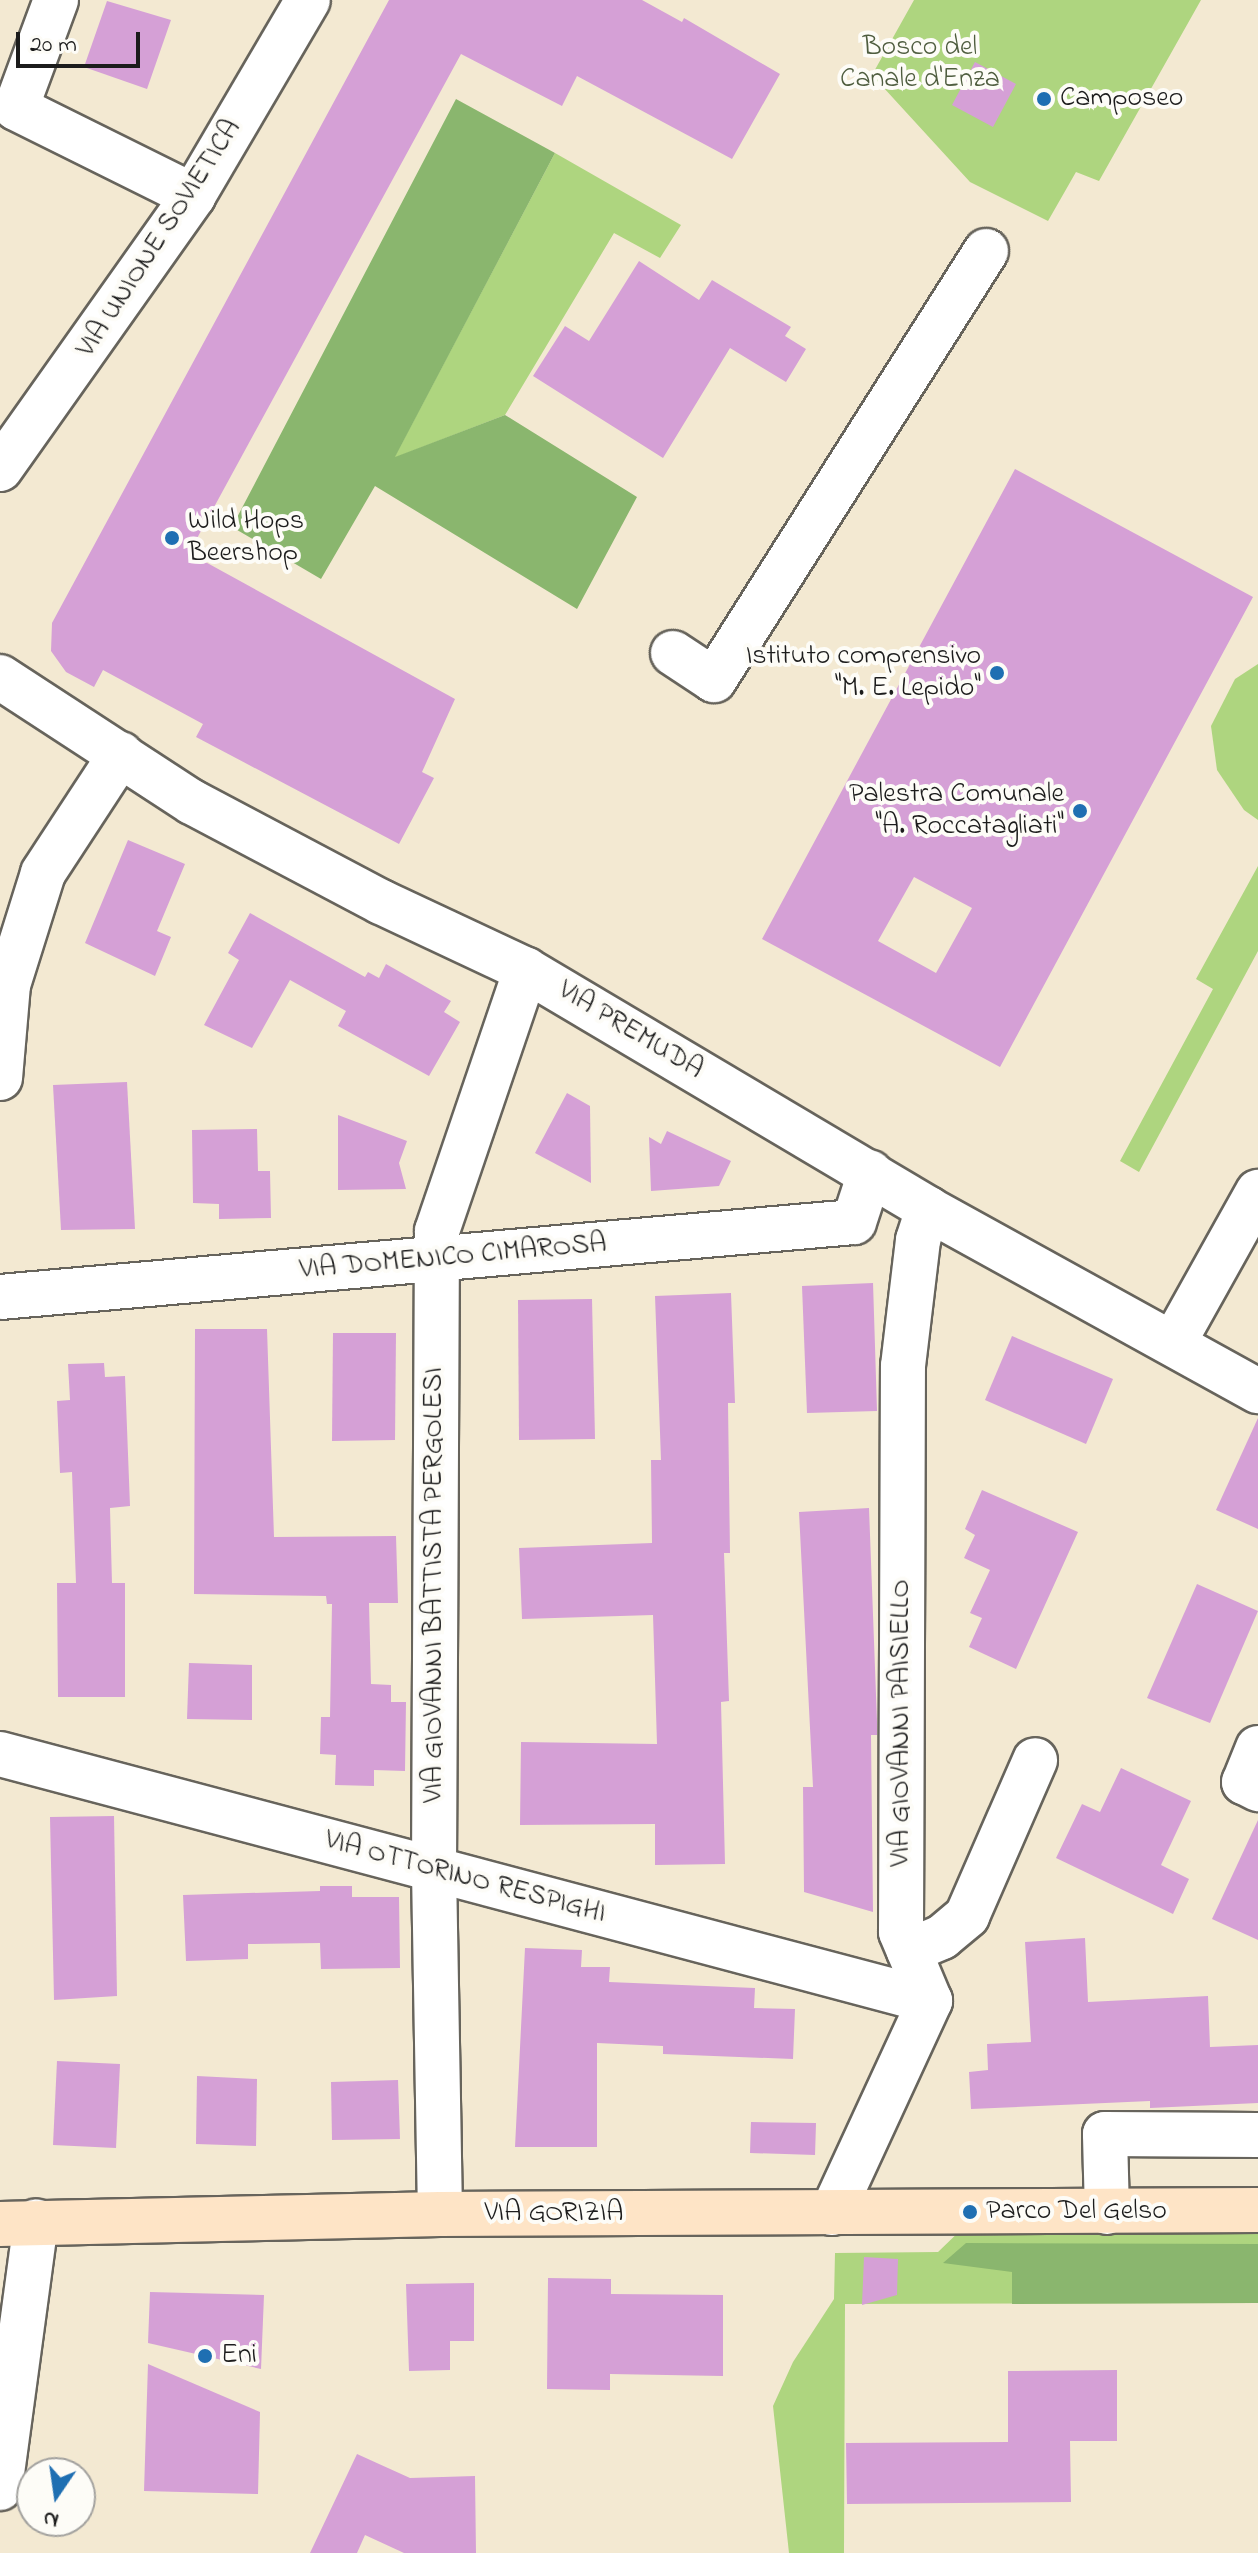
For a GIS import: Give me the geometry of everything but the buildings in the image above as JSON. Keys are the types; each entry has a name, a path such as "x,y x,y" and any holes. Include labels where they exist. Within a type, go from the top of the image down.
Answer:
{"main road":[{"name":"VIA GORIZIA","path":"18,2223 440,2214 1258,2210"}],"street":[{"path":"56,0 16,108 193,196"},
{"name":"VIA UNIONE SOVIETICA","path":"0,469 193,196 308,0"},
{"path":"673,653 714,680 986,251"},
{"name":"VIA PREMUDA","path":"0,677 192,802 381,902 526,970 928,1209 1258,1391"},
{"path":"0,1078 8,985 43,873 121,754"},
{"name":"VIA GIOVANNI BATTISTA PERGOLESI","path":"440,2214 434,1871 437,1231 526,970"},
{"name":"VIA DOMENICO CIMAROSA","path":"0,1297 854,1222 870,1173"},
{"path":"1174,1342 1258,1192"},
{"name":"VIA GIOVANNI PAISIELLO","path":"928,1209 918,1240 903,1366 901,1932 930,2001"},
{"path":"1258,1748 1244,1782 1258,1789"},
{"name":"VIA OTTORINO RESPIGHI","path":"0,1754 930,2001"},
{"path":"909,1951 942,1937 967,1916 1035,1760"},
{"path":"832,2213 930,2001"},
{"path":"1107,2212 1105,2134 1258,2135"},
{"path":"0,2488 18,2223"}],"green space":[{"name":"Camposeo","path":"914,0 1201,0 1099,181 1076,172 1048,221 970,182 872,75"},
{"path":"456,99 555,153 395,457 505,415 637,497 577,609 375,486 321,579 232,527"},
{"path":"555,153 681,225 660,258 614,233 505,415 394,458"},
{"path":"1258,664 1258,820 1244,810 1217,770 1211,726 1235,679"},
{"path":"1258,866 1258,951 1139,1172 1120,1161 1213,989 1196,979"},
{"path":"965,2226 1258,2226 1258,2303 845,2304 844,2553 789,2553 773,2406 793,2362 834,2299 835,2253 938,2252"},
{"path":"966,2243 1258,2244 1258,2303 1012,2304 1012,2272 943,2263"}],"place":[{"name":"Camposeo","path":"1044,99"},
{"name":"Wild Hops Beershop","path":"172,538"},
{"name":"Istituto comprensivo \"M. E. Lepido\"","path":"997,673"},
{"name":"Palestra Comunale \"A. Roccatagliati\"","path":"1080,811"},
{"name":"Parco Del Gelso","path":"970,2212"},
{"name":"Eni","path":"205,2356"}],"park label":[{"name":"Bosco del Canale d'Enza","path":"920,64"}]}
